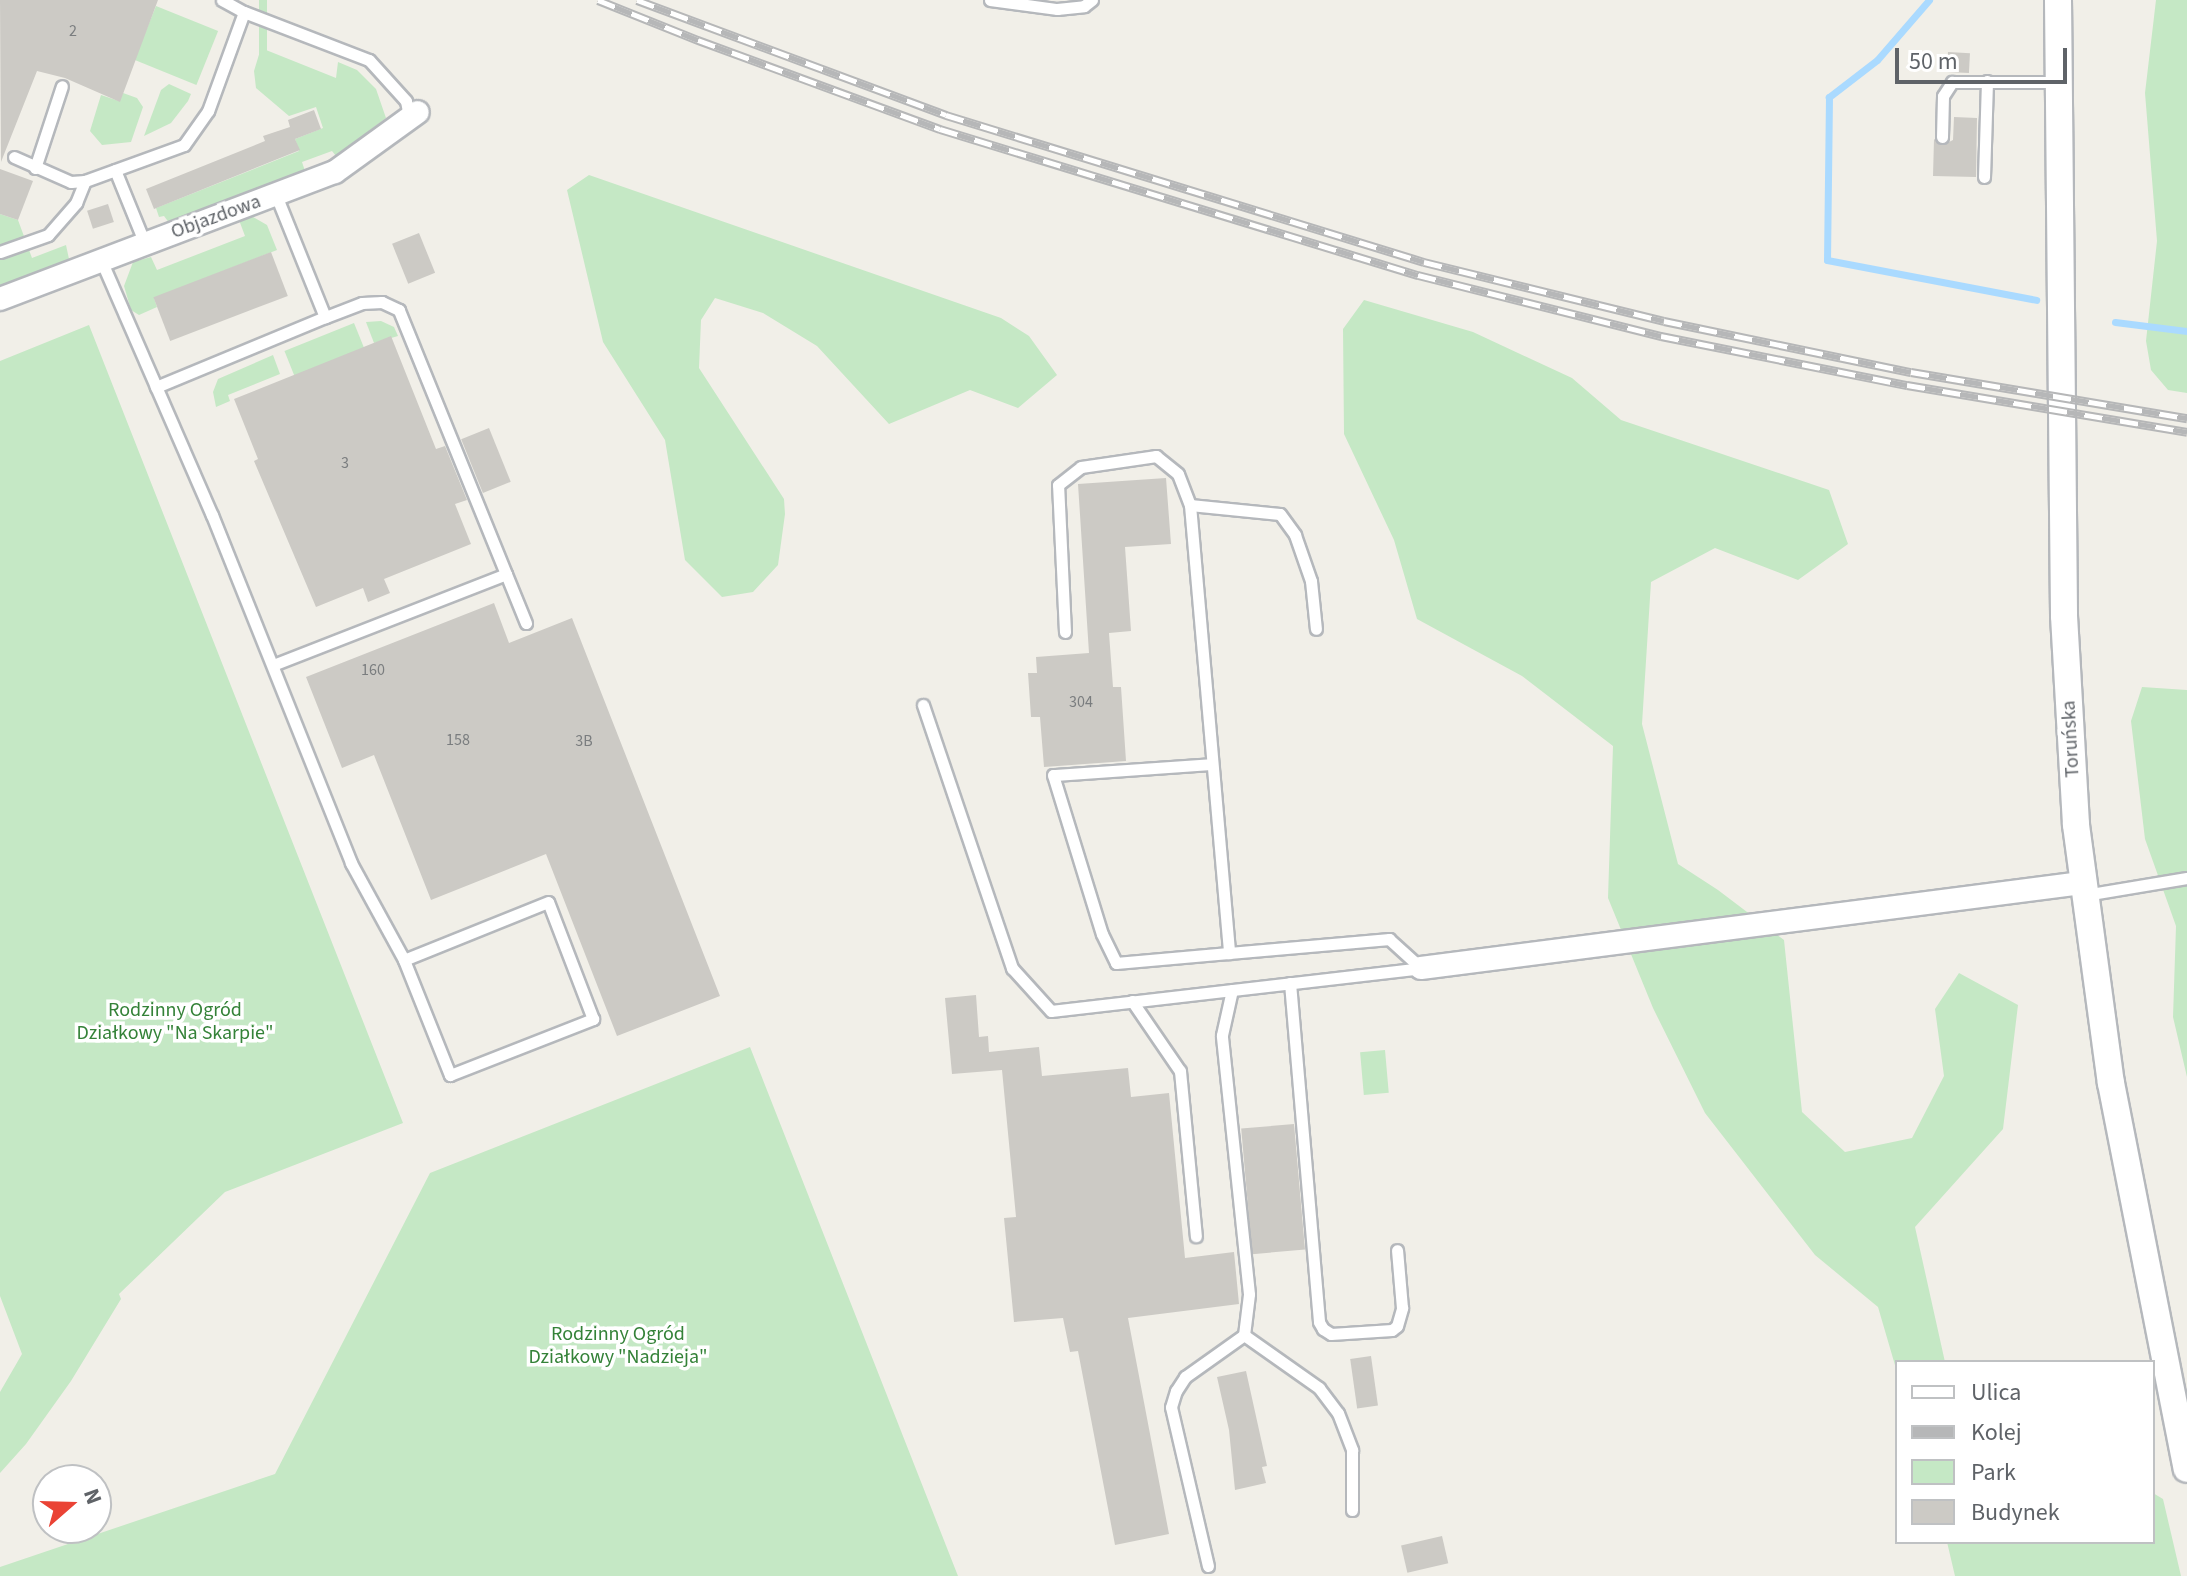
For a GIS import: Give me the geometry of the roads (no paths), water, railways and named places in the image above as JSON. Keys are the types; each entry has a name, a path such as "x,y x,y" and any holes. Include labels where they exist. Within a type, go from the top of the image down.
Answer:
{"street":[{"name":"Toruńska","path":"2058,0 2064,620 2083,889 2111,1083 2187,1469"},
{"name":"Objazdowa","path":"0,299 335,172 414,114"},
{"path":"1421,968 2083,889"}],"lane":[{"path":"222,0 244,12 369,60 414,114"},
{"path":"990,0 1057,9 1084,6 1092,0"},
{"path":"14,157 71,182 85,181 184,145 208,111 244,12"},
{"path":"1984,177 1987,81"},
{"path":"1942,137 1943,96 1948,84 2059,82"},
{"path":"35,168 62,86"},
{"path":"115,170 145,244"},
{"path":"0,252 48,235 76,203 85,181"},
{"path":"276,195 325,317"},
{"path":"101,260 273,665 351,863 404,960 450,1075 593,1019 548,902 404,960"},
{"path":"156,387 362,303 382,302 399,310 526,623"},
{"path":"1065,632 1058,485 1081,467 1156,456 1178,474 1190,505 1229,953"},
{"path":"1190,505 1280,514 1295,535 1311,581 1316,629"},
{"path":"273,665 506,574"},
{"path":"923,705 1012,968 1051,1011 1421,968"},
{"path":"1212,764 1053,775 1102,934 1116,963 1389,939 1421,968"},
{"path":"2083,889 2187,878"},
{"path":"1290,983 1319,1322 1323,1329 1331,1334 1392,1330 1397,1326 1402,1308 1397,1250"},
{"path":"1208,1566 1171,1407 1185,1377 1244,1335 1249,1294 1222,1035 1232,990"},
{"path":"1132,1001 1180,1071 1196,1236"},
{"path":"1244,1335 1319,1388 1338,1413 1352,1450 1352,1510"}],"waterway":[{"path":"1929,0 1877,60 1829,97 1827,260 2036,300"},
{"path":"2115,322 2187,331"}],"railway":[{"path":"598,0 940,129 1418,275 1661,336 1907,385 2187,432"},
{"path":"637,0 946,115 1424,262 1664,321 1911,372 2187,418"}],"park label":[{"name":"Rodzinny Ogród Działkowy \"Na Skarpie\"","path":"175,1022"},
{"name":"Rodzinny Ogród Działkowy \"Nadzieja\"","path":"618,1346"}]}
